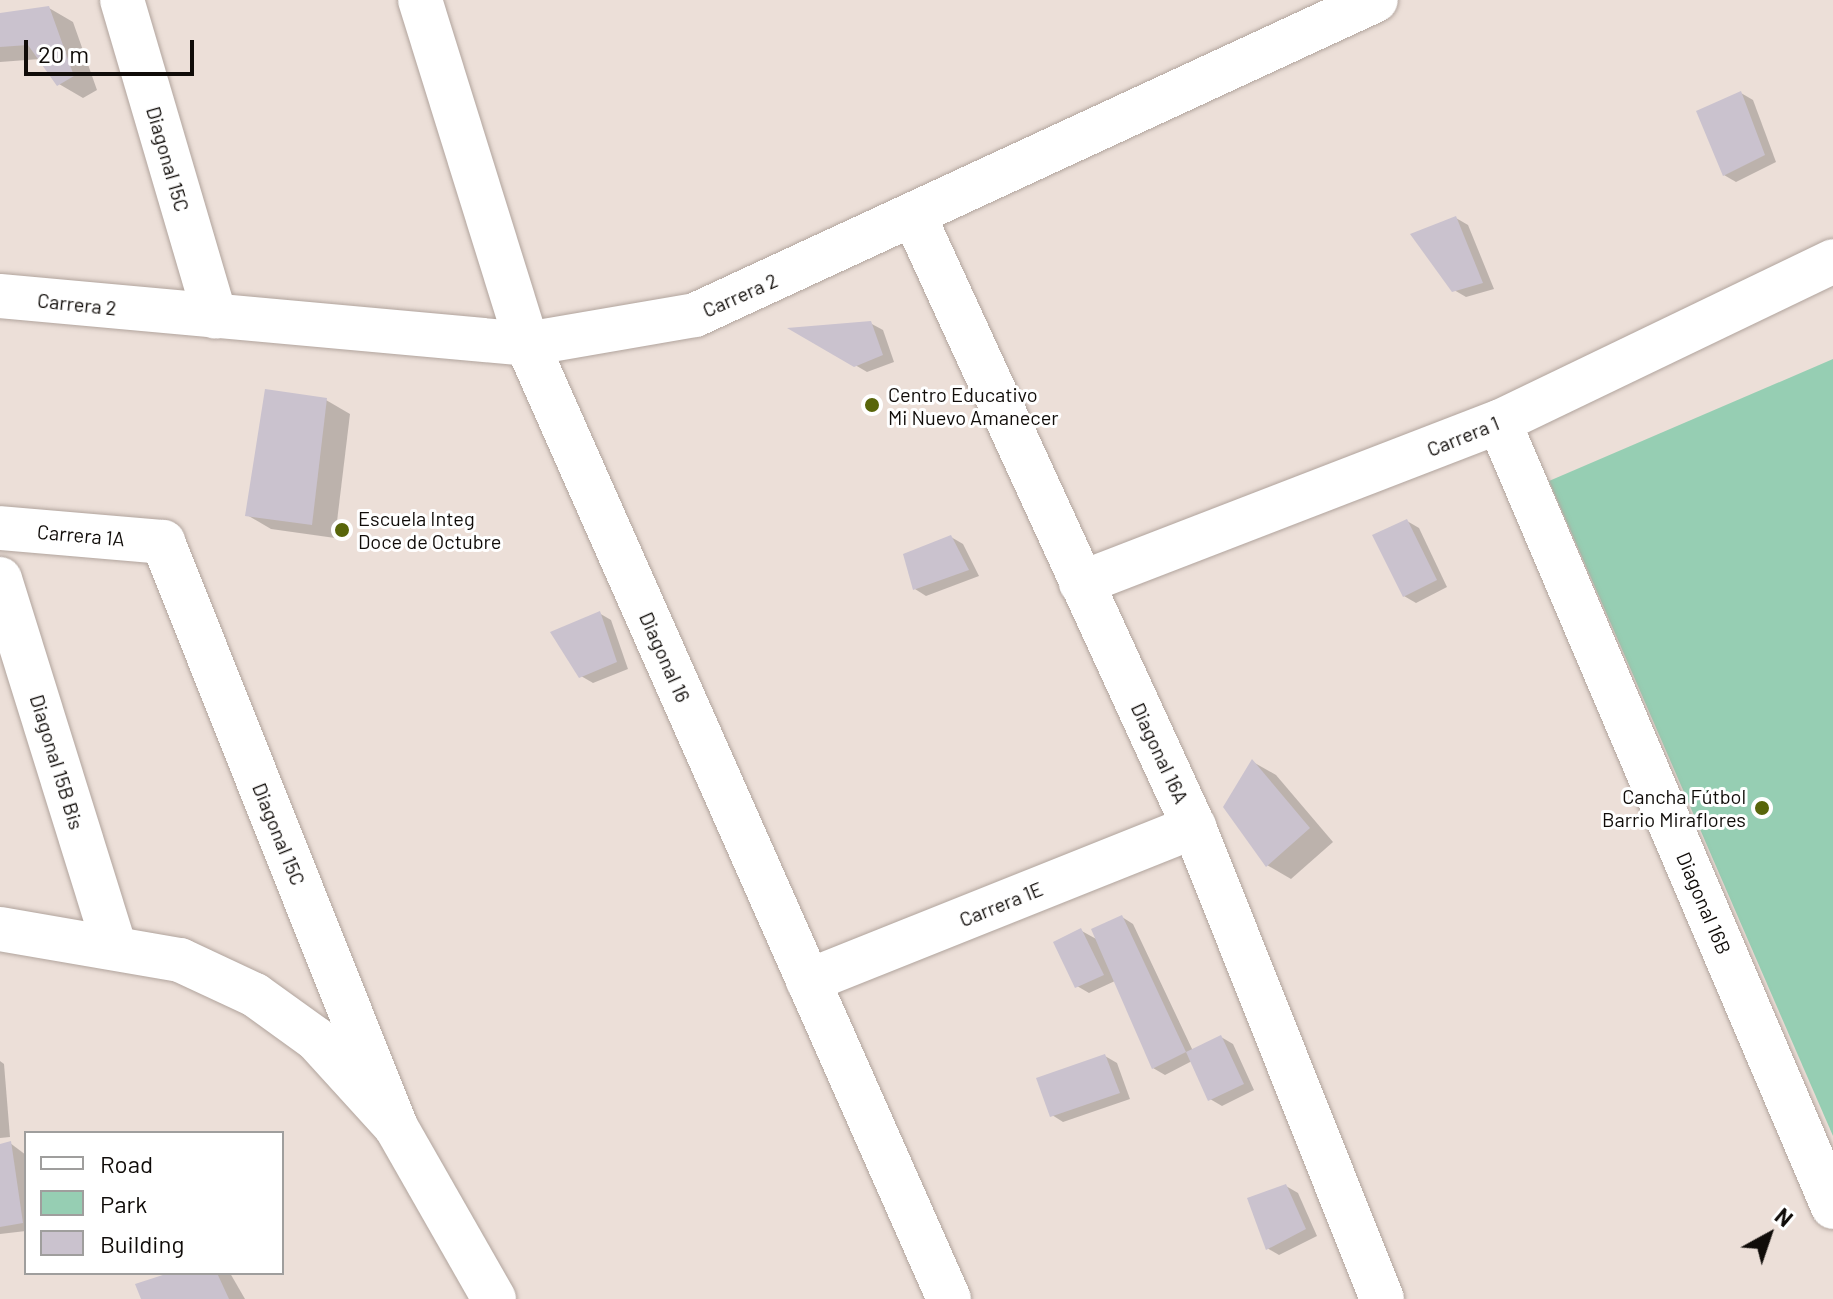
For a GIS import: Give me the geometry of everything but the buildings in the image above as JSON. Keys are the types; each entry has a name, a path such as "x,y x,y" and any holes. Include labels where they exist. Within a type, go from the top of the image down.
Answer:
{"street":[{"name":"Diagonal 15C","path":"122,0 215,317"},
{"name":"Diagonal 16","path":"420,0 527,344 949,1299"},
{"name":"Carrera 2","path":"0,296 527,344 695,315 915,218 1355,4"},
{"name":"Diagonal 16A","path":"915,218 1194,827 1382,1299"},
{"name":"Carrera 1","path":"1081,583 1499,422 1833,261"},
{"name":"Diagonal 16B","path":"1499,422 1833,1207"},
{"name":"Carrera 1A","path":"0,528 163,542"},
{"name":"Diagonal 15C","path":"163,542 396,1127 494,1299"},
{"name":"Diagonal 15B Bis","path":"0,579 105,944"},
{"name":"Carrera 1E","path":"808,981 1194,827"},
{"path":"0,929 105,944"},
{"name":"Diagonal 15C","path":"105,944 180,960 255,995 316,1039 396,1127"}],"green space":[{"name":"Cancha Fútbol Barrio Miraflores","path":"1833,359 1833,1136 1549,481"}],"place":[{"name":"Centro Educativo Mi Nuevo Amanecer","path":"872,405"},
{"name":"Escuela Integ Doce de Octubre","path":"342,530"},
{"name":"Cancha Fútbol Barrio Miraflores","path":"1762,808"}]}
